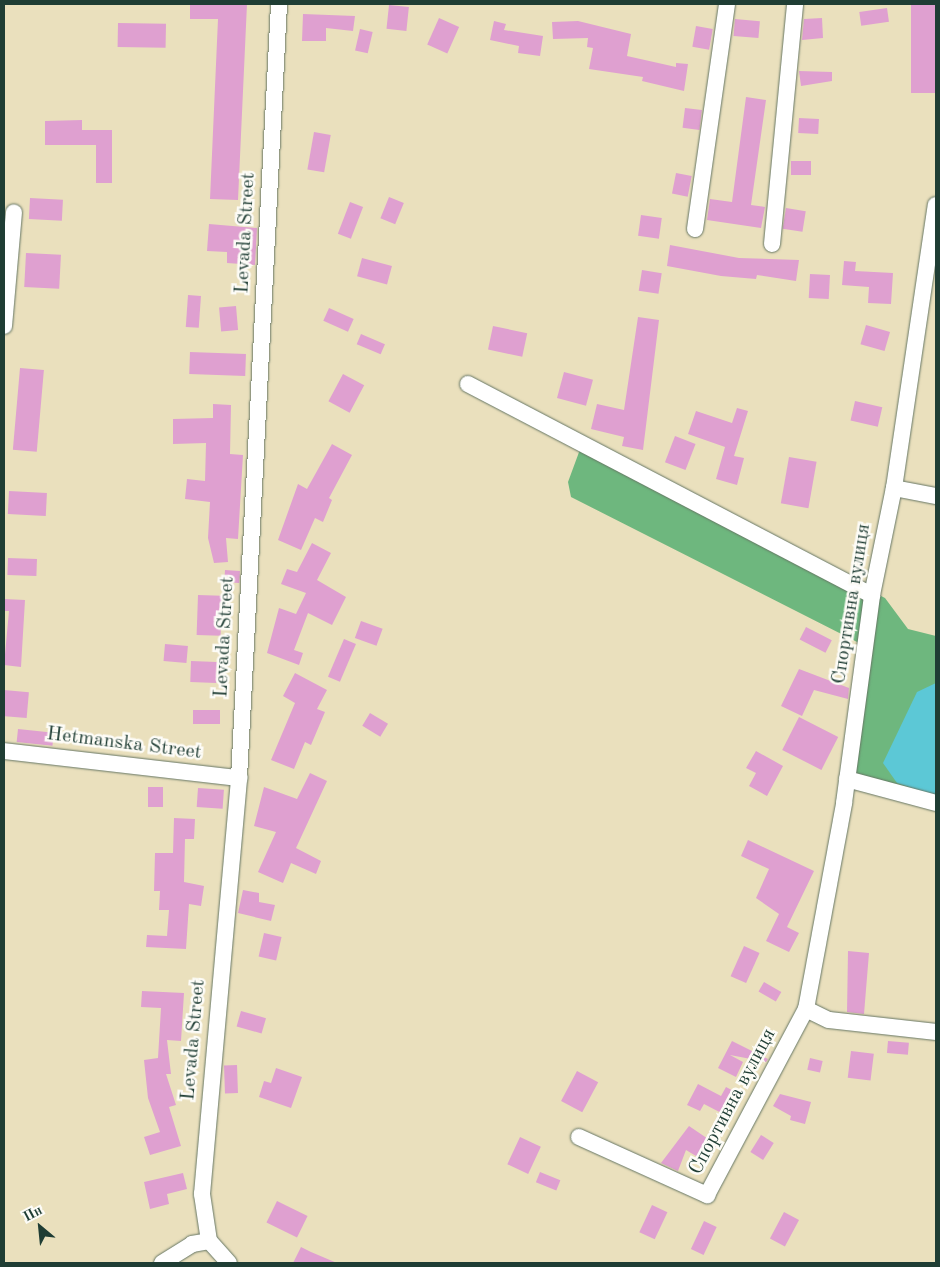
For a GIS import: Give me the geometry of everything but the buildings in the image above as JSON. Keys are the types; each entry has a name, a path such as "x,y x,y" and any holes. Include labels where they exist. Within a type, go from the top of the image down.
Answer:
{"street":[{"name":"Levada Street","path":"209,1241 202,1194 239,778 278,4"},
{"path":"695,229 726,4"},
{"path":"772,244 795,4"},
{"name":"Спортивна вулиця","path":"579,1137 707,1196 806,1009 847,779 872,595 894,488 936,205"},
{"path":"4,326 14,212"},
{"path":"468,384 872,595"},
{"path":"894,488 936,496"},
{"name":"Hetmanska Street","path":"4,751 239,778"},
{"path":"847,779 936,803"},
{"path":"806,1009 829,1020 936,1032"},
{"path":"162,1263 192,1244 209,1241 229,1263"}],"green space":[{"path":"582,444 885,598 908,629 936,636 936,803 847,779 865,646 571,497 568,482"}],"water":[{"path":"936,683 936,796 897,783 883,763 917,692"}]}
